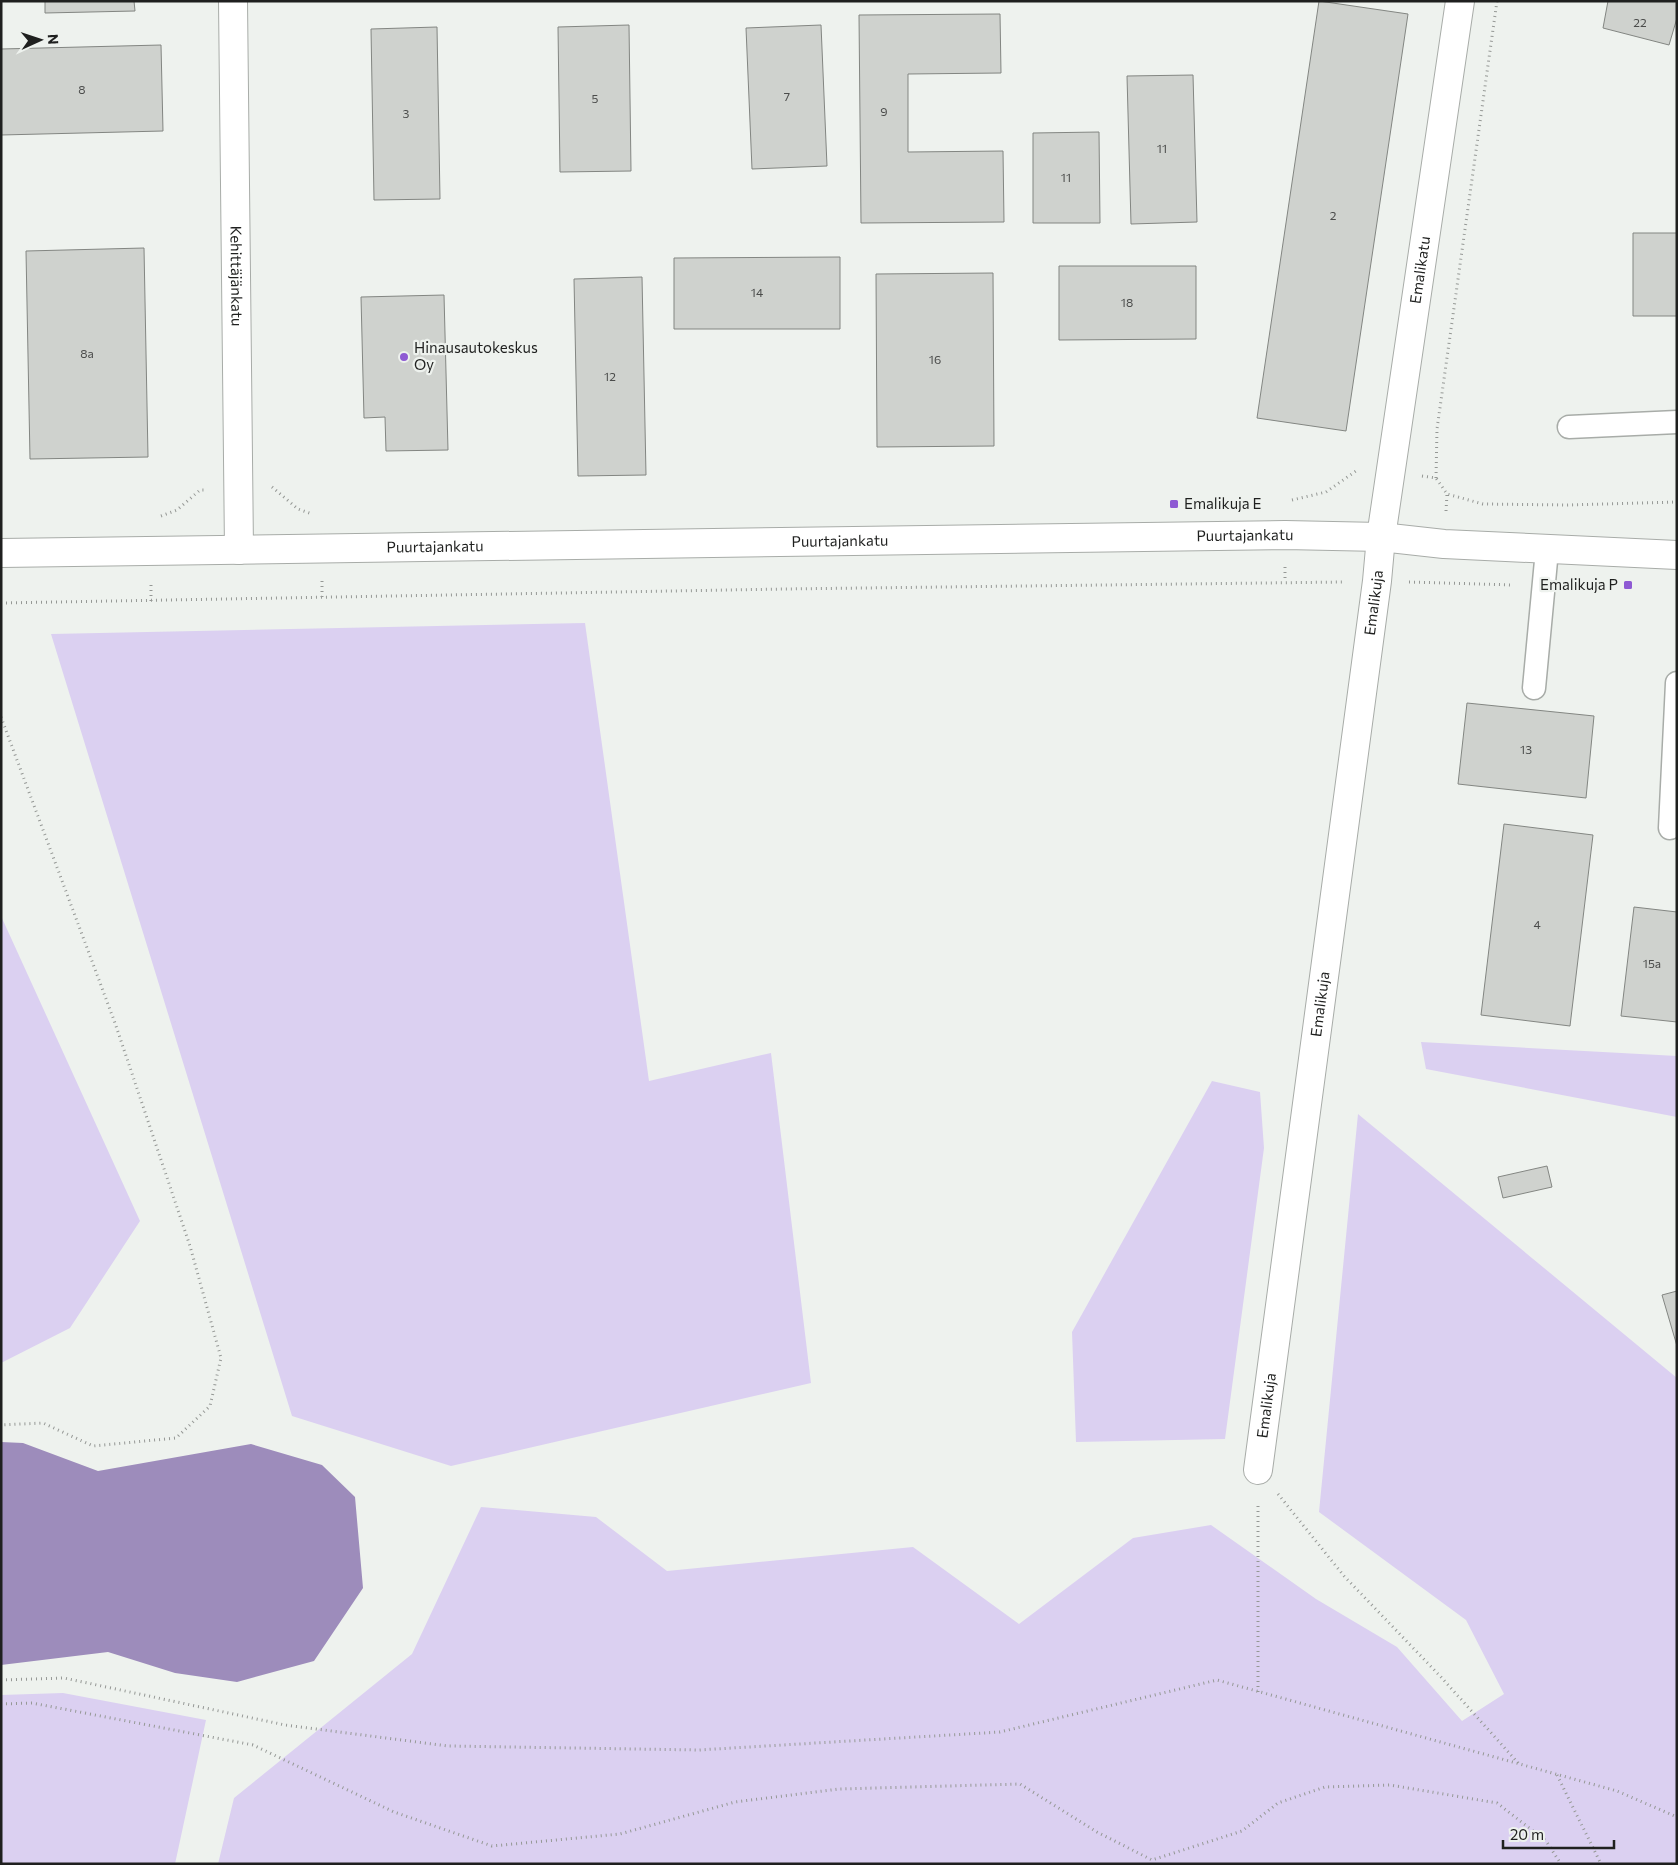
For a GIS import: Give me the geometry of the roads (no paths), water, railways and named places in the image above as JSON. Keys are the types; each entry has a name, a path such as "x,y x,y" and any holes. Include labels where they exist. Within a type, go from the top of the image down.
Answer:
{"street":[{"name":"Kehittäjänkatu","path":"233,1 239,550"},
{"name":"Emalikatu","path":"1381,537 1460,1"},
{"name":"Puurtajankatu","path":"1,553 1285,535 1381,537 1444,544 1677,555"},
{"name":"Emalikuja","path":"1258,1470 1377,581 1381,537"}],"lane":[{"path":"1569,428 1677,422"},
{"path":"1534,688 1547,550"},
{"path":"1670,828 1677,683"}],"place":[{"name":"Hinausautokeskus Oy","path":"404,357"},
{"name":"Emalikuja E","path":"1174,504"},
{"name":"Emalikuja P","path":"1628,585"}]}
